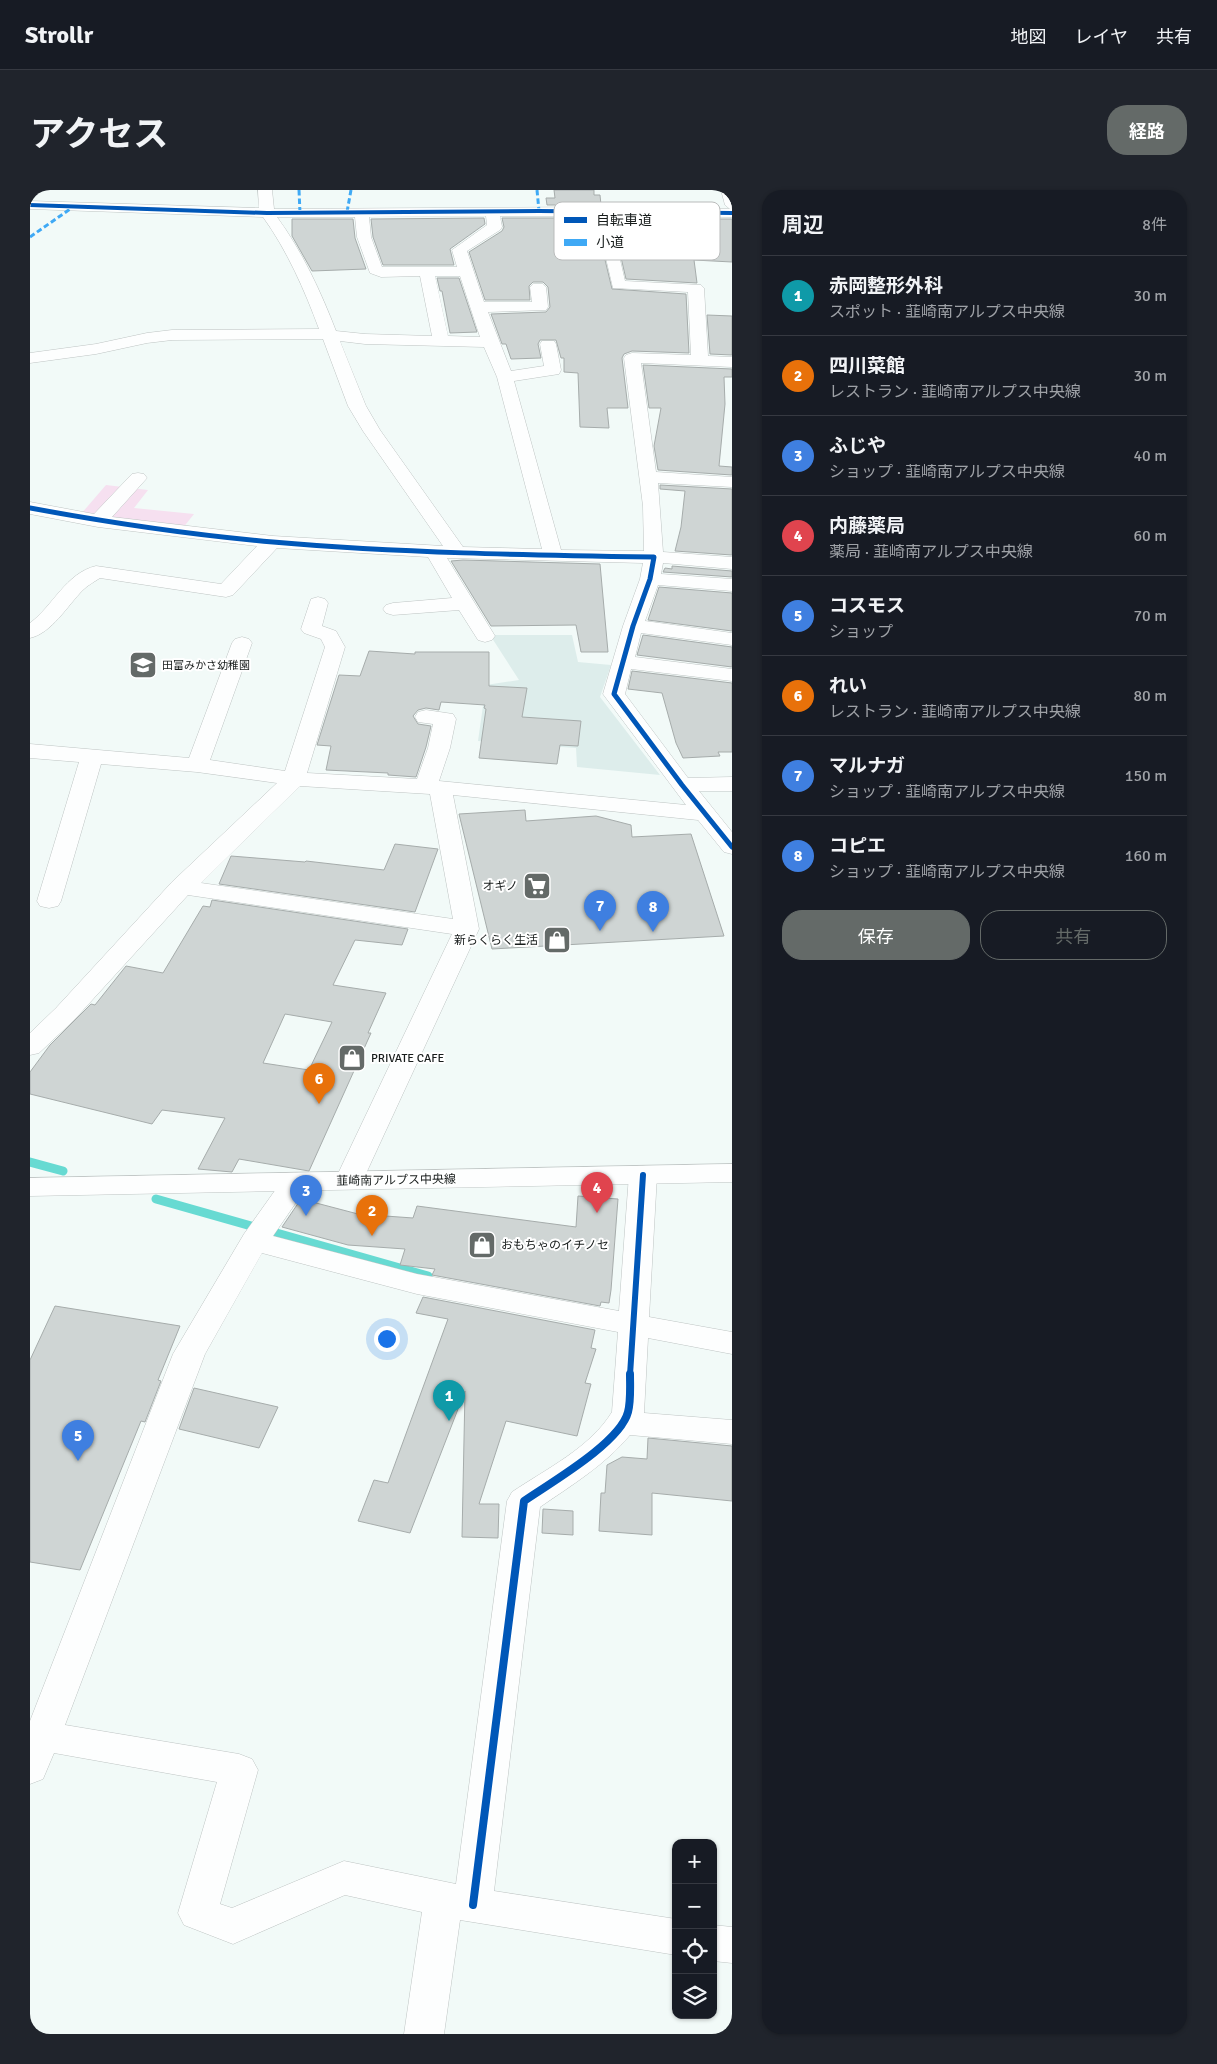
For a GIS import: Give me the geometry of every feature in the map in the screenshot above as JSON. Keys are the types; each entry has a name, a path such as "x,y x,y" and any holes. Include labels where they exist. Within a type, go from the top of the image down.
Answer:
{"street":[{"path":"265,190 267,213 281,232 317,303 357,406 372,431 457,553"},
{"path":"728,190 732,205"},
{"path":"30,205 267,213 554,211"},
{"path":"492,211 494,227 459,250 490,342 505,377 553,556"},
{"path":"362,212 364,237 374,270 381,272 465,271"},
{"path":"613,260 618,285 696,288 700,361"},
{"path":"427,272 441,341"},
{"path":"479,307 540,307 538,287"},
{"path":"30,358 86,351 147,338 172,335 291,332 365,339 490,342"},
{"path":"505,377 553,370 548,344"},
{"path":"732,362 632,358 652,506 654,557 650,579 633,626 614,694 704,814 732,847"},
{"path":"648,477 732,482"},
{"path":"98,521 138,478"},
{"path":"30,508 98,521 272,542 434,552 654,557 732,563"},
{"path":"216,611 226,591 272,542"},
{"path":"434,552 485,636"},
{"path":"33,626 78,584 96,572 226,591"},
{"path":"650,579 732,585"},
{"path":"30,1047 65,1014 181,887 294,779 335,646 329,635 311,629 318,603"},
{"path":"393,609 465,603"},
{"path":"633,626 732,640"},
{"path":"197,765 242,643"},
{"path":"623,662 732,675"},
{"path":"349,1180 467,929 433,787 445,719 426,717"},
{"path":"30,751 197,765 294,779 433,787 704,814"},
{"path":"49,902 92,756"},
{"path":"682,785 732,784"},
{"path":"181,887 467,929"},
{"name":"韮崎南アルプス中央線","path":"30,1187 732,1173"},
{"path":"424,2034 458,1903 524,1501 606,1442 623,1423 628,1413 642,1175"},
{"path":"296,1182 259,1234 189,1354 36,1752 238,1770 198,1913 233,1926 344,1878 458,1903 672,1936"},
{"path":"259,1234 417,1284 634,1317 732,1343"},
{"path":"623,1423 732,1432"},
{"path":"717,1944 732,1946"}],"shaded area":[{"path":"106,485 148,490 134,508 194,514 182,529 81,514"},
{"path":"490,635 572,635 578,662 611,665 600,697 660,775 577,767 576,748 478,741 486,685 519,680"}],"building":[{"path":"554,190 594,190 594,195 600,195 601,202 554,202 554,205 547,205 546,198 555,198"},
{"path":"484,218 485,224 450,249 454,265 383,265 373,237 371,219"},
{"path":"502,218 554,218 554,260 605,260 612,289 686,294 689,353 632,351 624,354 622,358 628,408 607,408 609,428 580,427 578,373 564,372 564,358 561,358 556,340 540,340 538,344 541,358 511,359 506,344 502,344 491,314 546,312 550,307 548,287 543,282 533,282 529,286 530,300 485,300 469,252 502,231 504,227"},
{"path":"292,219 353,219 355,238 366,269 312,271 292,236"},
{"path":"720,219 732,219 732,262 694,260 720,260"},
{"path":"622,260 694,260 697,283 626,279"},
{"path":"437,278 459,278 477,332 450,333 442,291 440,291"},
{"path":"707,315 732,316 732,355 710,354"},
{"path":"643,365 732,369 732,377 724,377 725,404 719,466 732,467 732,475 658,470 654,446 661,408 649,408"},
{"path":"660,485 732,489 732,555 675,551 681,527 685,491 660,489"},
{"path":"451,561 600,564 608,652 581,652 576,625 491,626"},
{"path":"672,566 732,571 732,577 663,572 665,568 672,569"},
{"path":"659,587 732,593 732,631 648,620"},
{"path":"643,635 732,647 732,667 637,655"},
{"path":"369,651 415,654 415,652 489,652 489,686 527,688 522,717 581,721 578,746 560,745 557,764 479,758 485,705 441,702 439,710 426,708 418,710 413,716 418,724 431,726 416,777 388,775 388,773 326,770 331,746 317,745 339,675 360,676"},
{"path":"632,671 732,683 732,752 718,752 720,756 683,758 676,743 662,693 628,689"},
{"path":"525,810 526,821 596,816 631,825 632,837 691,834 724,936 492,949 459,814"},
{"path":"395,844 438,849 415,912 219,884 231,856 306,861 384,870"},
{"path":"212,900 408,929 402,945 355,940 333,985 386,993 368,1033 371,1033 309,1171 239,1159 232,1172 198,1169 225,1118 162,1110 152,1124 30,1094 30,1072 50,1045 91,1004 95,1005 126,966 163,973 203,906 210,907","holes":["285,1014 332,1022 309,1070 263,1063"]},
{"path":"578,1196 618,1199 609,1303 601,1302 600,1306 432,1275 435,1269 400,1265 405,1249 348,1245 282,1227 301,1199 358,1214 413,1218 417,1206 576,1227"},
{"path":"423,1297 595,1330 591,1348 596,1349 585,1383 591,1384 577,1436 506,1421 479,1504 499,1504 498,1538 462,1537 465,1391 410,1533 358,1521 374,1480 388,1483 448,1319 416,1313"},
{"path":"55,1306 180,1326 158,1380 161,1381 145,1422 141,1421 80,1570 30,1562 30,1360"},
{"path":"194,1388 278,1407 259,1448 179,1429"},
{"path":"648,1438 732,1446 732,1501 652,1493 652,1535 599,1531 601,1493 605,1493 607,1465 622,1457 647,1459"},
{"path":"543,1509 573,1511 573,1535 542,1533"}],"waterway":[{"path":"30,1162 63,1171"},
{"path":"156,1199 428,1276"}],"marked path":[{"path":"299,190 300,213"},
{"path":"347,212 351,190"},
{"path":"537,190 539,211"},
{"path":"30,237 73,207"}],"cycle path":[{"path":"30,205 267,213 554,211"},
{"path":"720,213 732,213"},
{"path":"30,508 90,519 212,536 321,546 416,551 654,557 650,579 633,626 614,694 682,785 732,847"},
{"path":"473,1905 524,1501 582,1462 609,1438 628,1413 643,1175"}],"place":[{"name":"田富みかさ幼稚園","path":"143,665"},
{"name":"オギノ","path":"537,886"},
{"name":"マルナガ","path":"600,931"},
{"name":"コピエ","path":"653,932"},
{"name":"新らくらく生活","path":"557,940"},
{"name":"PRIVATE CAFE","path":"352,1058"},
{"name":"れい","path":"319,1104"},
{"name":"内藤薬局","path":"597,1213"},
{"name":"ふじや","path":"306,1216"},
{"name":"四川菜館","path":"372,1236"},
{"name":"おもちゃのイチノセ","path":"482,1245"},
{"name":"赤岡整形外科","path":"449,1421"},
{"name":"コスモス","path":"78,1461"}]}
